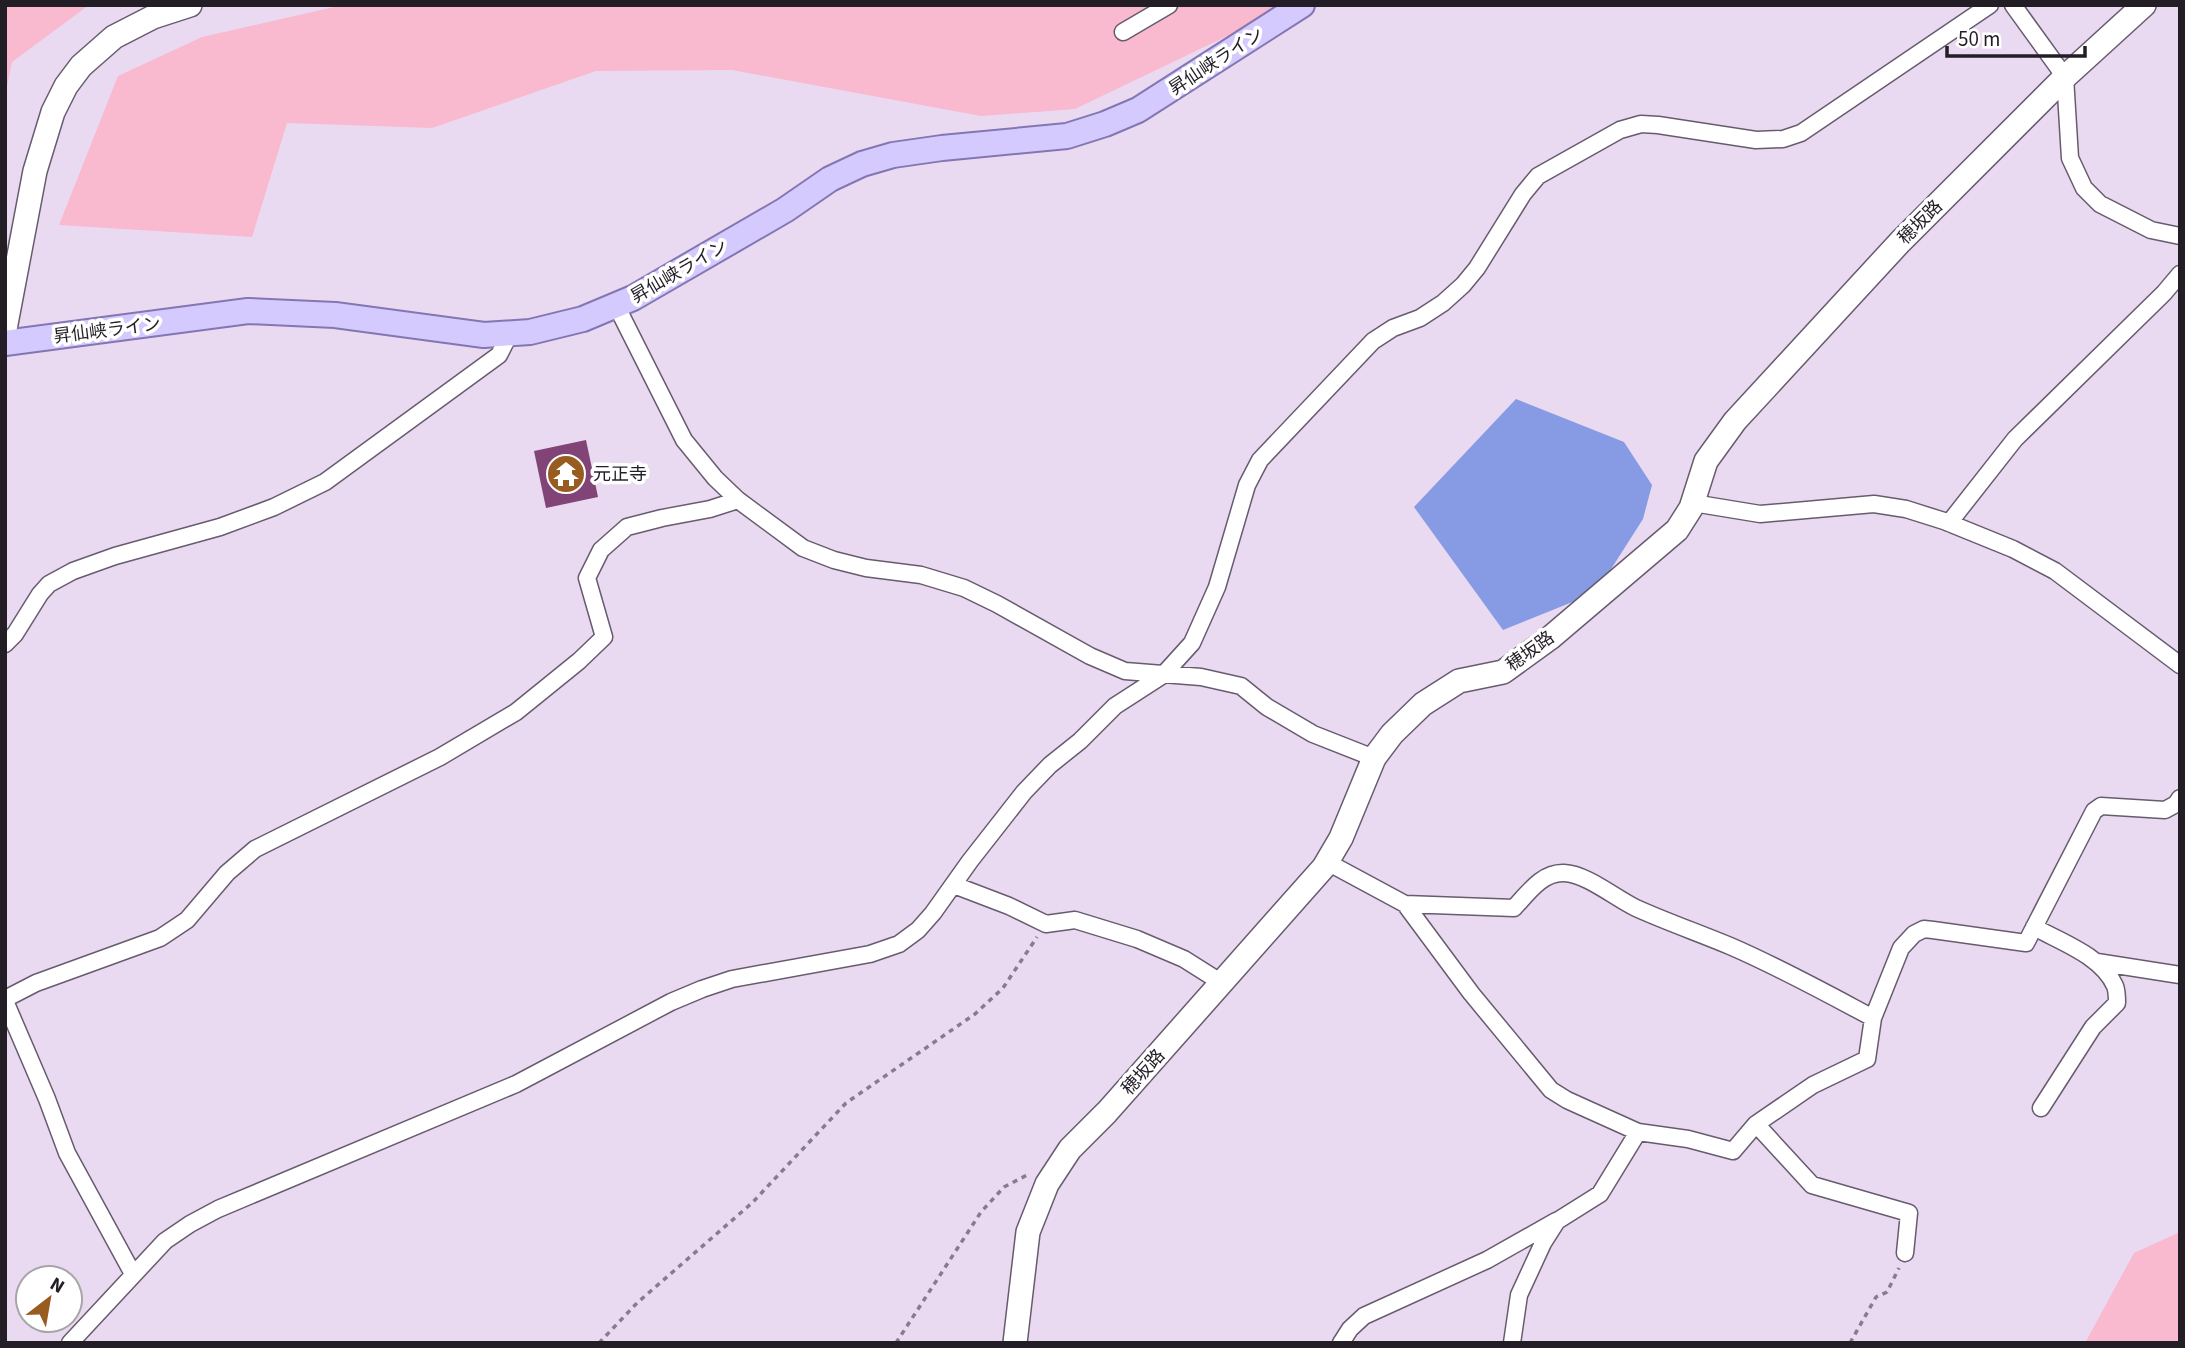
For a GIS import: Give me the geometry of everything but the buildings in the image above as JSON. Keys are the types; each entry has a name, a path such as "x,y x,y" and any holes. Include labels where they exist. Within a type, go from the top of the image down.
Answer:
{"main road":[{"path":"5,329 35,171 53,112 66,86 81,66 114,37 153,17 190,5"},
{"name":"昇仙峡ライン","path":"5,343 248,311 335,315 484,335 530,332 583,319 634,298 785,209 830,179 862,164 893,155 1067,136 1138,110 1302,5"},
{"name":"穂坂路","path":"1015,1343 1028,1232 1047,1184 1070,1149 1107,1112 1308,888 1341,838 1374,758 1392,734 1423,704 1459,681 1503,672 1550,638 1677,530 1693,503 1706,461 1743,412 1838,312 1899,242 2065,76 2144,5"}],"street":[{"path":"1123,32 1169,5"},
{"path":"70,1343 165,1241 218,1209 516,1084 671,1002 702,989 732,979 870,954 900,944 926,922 1024,793 1050,765 1080,741 1115,706 1163,675 1192,643 1217,587 1247,485 1260,460 1373,341 1393,328 1420,318 1443,303 1463,285 1477,268 1522,194 1538,176 1620,130 1641,124 1756,140 1783,139 1801,133 1990,5"},
{"path":"2013,5 2065,76 2070,158 2084,188 2100,204 2151,230 2180,236"},
{"path":"1949,523 2015,439 2164,293 2180,274"},
{"path":"616,305 684,440 715,478 738,500 803,548 866,568 921,575 964,588 1090,656 1125,671 1200,677 1241,686 1267,707 1312,734 1374,758"},
{"path":"5,643 15,634 49,584 73,571 115,556 219,527 274,507 325,482 499,355 509,335"},
{"path":"133,1274 66,1153 47,1099 5,1000 36,983 160,938 187,919 227,873 256,849 440,757 516,712 604,637 587,578 601,550 627,527 710,509 738,500"},
{"path":"1693,503 1760,514 1874,504 1906,509 2013,549 2054,571 2176,656"},
{"path":"1327,862 1405,904 1471,992 1551,1090 1567,1100 1639,1132 1688,1139 1733,1152 1756,1124 1813,1085 1867,1059 1874,1018 1901,948 1914,934 1924,929 2026,943 2094,811 2101,806 2165,810 2176,804 2180,798"},
{"path":"1405,904 1514,908 1541,880 1551,874 1566,873 1580,877 1635,907 1732,946 1874,1018"},
{"path":"954,885 1010,906 1046,924 1075,920 1137,939 1184,959 1222,983"},
{"path":"2034,928 2106,971 2116,988 2117,1003 2093,1027 2041,1108"},
{"path":"2094,962 2180,975"},
{"path":"1756,1124 1812,1185 1909,1213 1905,1253"},
{"path":"1341,1343 1350,1329 1364,1316 1488,1260 1600,1194 1639,1132"},
{"path":"1512,1343 1519,1295 1543,1243 1557,1221"}],"path":[{"path":"598,1343 637,1303 752,1203 846,1103 975,1014 1003,988 1046,924"},
{"path":"896,1343 981,1212 1004,1188 1024,1175 1060,1165"},
{"path":"1850,1343 1876,1297 1888,1292 1905,1253"}],"shaded area":[{"path":"5,5 89,5 12,62 5,96"},
{"path":"343,5 1292,5 1075,109 981,116 732,70 596,71 432,128 287,123 252,237 59,225 118,76 202,37"},
{"path":"2180,1232 2180,1343 2085,1343 2134,1253"}],"water":[{"path":"1516,399 1624,442 1652,485 1643,519 1606,577 1575,601 1503,630 1414,507"}],"place":[{"name":"元正寺","path":"566,474"}]}
